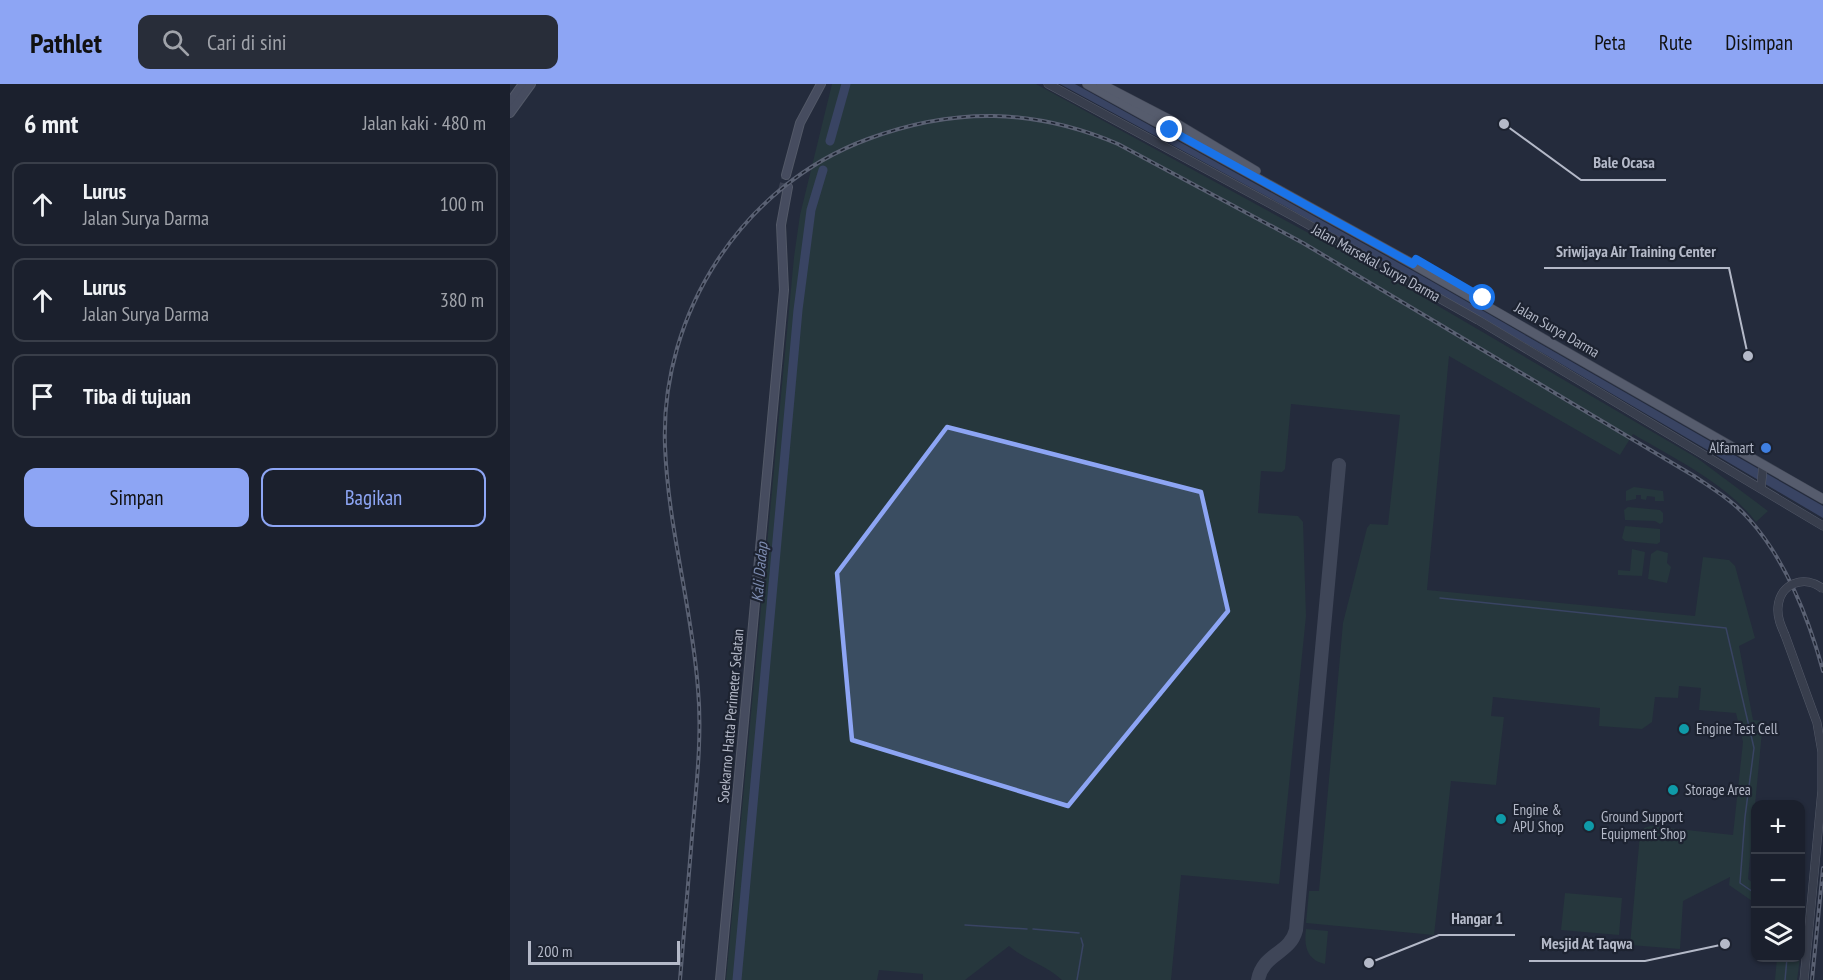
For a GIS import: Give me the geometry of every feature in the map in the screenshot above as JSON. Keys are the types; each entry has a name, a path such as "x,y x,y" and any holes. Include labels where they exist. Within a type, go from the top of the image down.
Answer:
{"main road":[{"path":"510,102 523,84"},
{"path":"510,113 531,84"},
{"path":"789,173 804,124 823,84"},
{"name":"Jalan Surya Darma","path":"1087,84 1414,262 1823,494"},
{"name":"Jalan Surya Darma","path":"1101,84 1174,122 1763,467 1823,499"},
{"name":"Soekarno Hatta Perimeter Selatan","path":"720,980 783,312 776,243 778,213 785,189"}],"street":[{"name":"Jalan Marsekal Surya Darma","path":"1048,84 1419,286 1761,486"},
{"path":"1763,467 1761,486 1823,526"},
{"path":"1804,980 1823,771 1821,741 1814,713 1779,619 1778,610 1782,593 1796,582 1811,582 1823,589"}],"highlighted area":[{"path":"947,427 1201,492 1228,611 1068,806 852,740 837,573"}],"shaded area":[{"path":"832,84 1036,84 1387,276 1697,458 1768,511 1756,522 1730,495 1715,484 1633,434 1620,455 1449,356 1427,590 1695,616 1703,557 1729,560 1735,566 1755,638 1739,646 1753,720 1763,721 1756,800 1751,800 1748,879 1751,882 1751,900 1729,885 1730,877 1683,901 1680,949 1630,945 1640,834 1644,828 1650,826 1733,835 1743,742 1736,713 1699,710 1701,688 1679,686 1678,698 1655,697 1652,722 1642,729 1599,726 1600,708 1493,697 1491,716 1504,717 1496,785 1451,781 1434,935 1306,923 1309,891 1319,891 1343,623 1367,528 1370,524 1388,525 1400,415 1291,404 1285,469 1282,472 1261,471 1258,513 1298,516 1303,522 1306,616 1279,884 1181,875 1171,980 1062,980 1009,946 965,980 923,980 923,974 879,970 877,980 726,980 794,257 800,215"},
{"path":"1634,487 1663,491 1664,501 1655,501 1655,497 1647,496 1646,500 1641,499 1641,495 1636,495 1636,499 1626,501 1626,491"},
{"path":"1628,507 1660,510 1663,513 1663,522 1660,524 1655,521 1625,520 1624,510"},
{"path":"1625,526 1660,529 1660,542 1657,544 1625,541 1622,538"},
{"path":"1632,549 1645,552 1642,576 1618,575 1618,570 1630,571"},
{"path":"1657,550 1668,553 1667,563 1671,567 1667,583 1648,579 1651,554"},
{"path":"1565,893 1622,898 1619,935 1561,930"},
{"path":"1306,929 1328,931 1325,964 1310,955 1305,941"},
{"path":"1777,962 1799,962 1797,980 1775,980"}],"water":[{"path":"1060,84 1075,84 1424,277 1823,506 1823,518 1546,355 1290,209"}],"waterway":[{"name":"Kali Dadap","path":"830,141 846,84"},
{"name":"Kali Dadap","path":"737,980 798,310 811,210 823,170"},
{"path":"1440,598 1726,628 1754,748 1745,817 1740,883 1751,891"},
{"path":"965,925 1027,929"},
{"path":"1033,929 1079,933"},
{"path":"1077,980 1083,945 1081,938"},
{"path":"1785,980 1787,962"}],"taxiway":[{"path":"1258,980 1265,964 1288,944 1296,930 1339,465"}],"tunnel":[{"path":"782,191 786,175"}],"railway":[{"path":"680,980 699,723 695,658 671,507 665,446 667,397 677,348 694,303 718,260 748,221 783,188 823,160 868,139 900,129 932,121 994,116 1025,118 1087,132 1118,144 1303,243 1694,476 1729,501 1761,534 1784,570 1803,610 1823,671"},
{"path":"1812,980 1823,868"}],"place":[{"name":"Bale Ocasa","path":"1504,124"},
{"name":"Sriwijaya Air Training Center","path":"1748,356"},
{"name":"Alfamart","path":"1766,448"},
{"name":"Engine Test Cell","path":"1684,729"},
{"name":"Storage Area","path":"1673,790"},
{"name":"Engine & APU Shop","path":"1501,819"},
{"name":"Ground Support Equipment Shop","path":"1589,826"},
{"name":"Mesjid At Taqwa","path":"1725,944"},
{"name":"Hangar 1","path":"1369,963"}],"route":[{"path":"1170,130 1413,264 1416,259 1483,298"}]}
